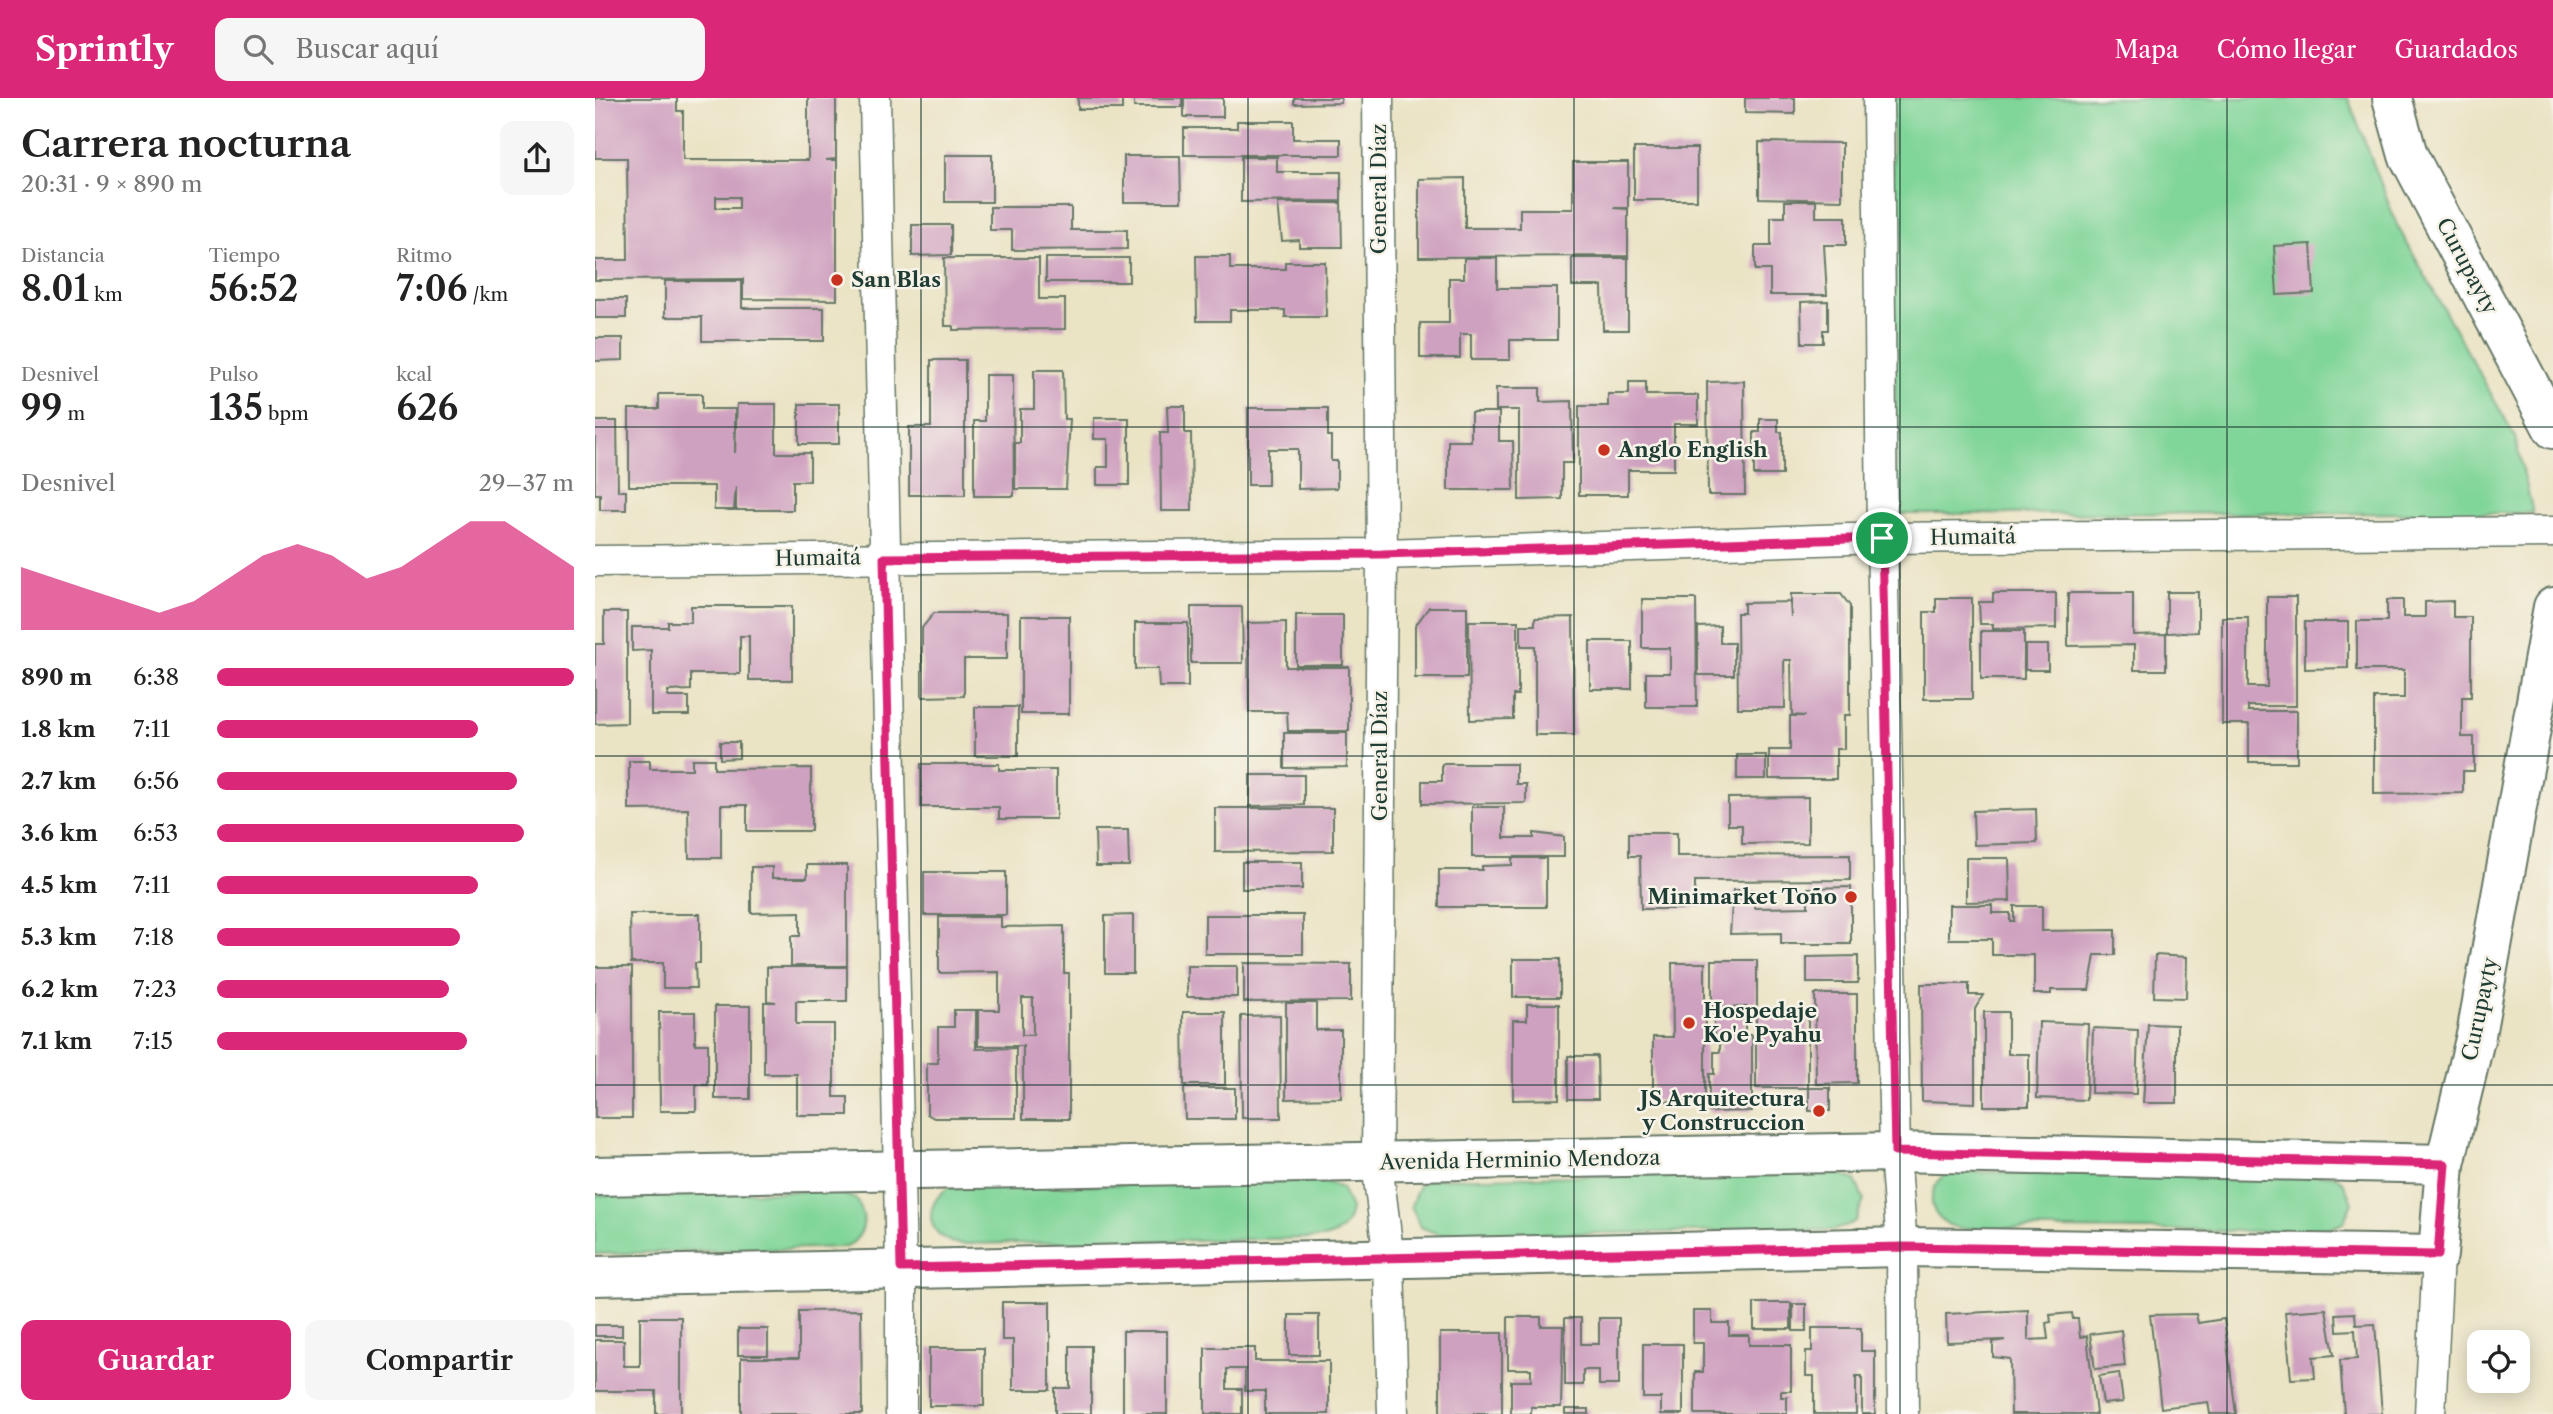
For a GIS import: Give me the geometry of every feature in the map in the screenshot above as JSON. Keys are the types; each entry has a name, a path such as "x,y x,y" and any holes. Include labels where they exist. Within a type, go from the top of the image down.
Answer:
{"street":[{"path":"875,98 901,1268 901,1414"},
{"name":"General Díaz","path":"1378,98 1382,554 1377,1163 1389,1259 1393,1414"},
{"path":"1878,98 1882,538 1895,1152 1902,1247 1903,1414"},
{"name":"Curupayty","path":"2392,98 2409,155 2553,429"},
{"name":"Humaitá","path":"595,561 1382,554 1882,538 2553,532"},
{"name":"Curupayty","path":"2430,1414 2445,1164 2476,1035 2553,607"},
{"name":"Avenida Herminio Mendoza","path":"595,1175 1895,1152 2445,1164"},
{"path":"595,1276 1902,1247 2438,1255"}],"green space":[{"path":"1892,98 2348,98 2397,225 2515,437 2533,513 1897,514"},
{"path":"1834,1171 1855,1180 1864,1200 1855,1222 1835,1230 1441,1235 1420,1227 1411,1206 1419,1185 1429,1179"},
{"path":"1949,1172 2334,1175 2343,1181 2352,1203 2343,1223 2322,1232 1959,1228 1941,1219 1932,1204 1935,1188 1940,1179"},
{"path":"1321,1180 1342,1188 1351,1209 1342,1229 1334,1235 1322,1238 960,1244 940,1236 931,1221 934,1204 939,1195 948,1188"},
{"path":"835,1191 856,1199 862,1213 861,1231 847,1247 595,1254 595,1195"}],"building":[{"path":"595,98 677,98 677,111 683,111 683,160 808,160 808,98 836,98 836,159 826,160 837,160 837,300 743,299 743,279 595,280 595,260 628,260 627,158 595,158","holes":["716,197 739,197 739,208 716,208"]},
{"path":"1078,98 1122,98 1122,109 1078,109"},
{"path":"1134,98 1182,98 1182,107 1134,107"},
{"path":"1184,98 1223,98 1223,117 1184,117"},
{"path":"1294,98 1341,98 1341,103 1294,104"},
{"path":"1745,98 1795,98 1795,114 1745,113"},
{"path":"1237,121 1293,121 1293,139 1341,139 1341,155 1184,155 1184,128 1237,128"},
{"path":"1759,142 1842,143 1842,200 1759,198"},
{"path":"1634,148 1697,148 1697,200 1634,200"},
{"path":"945,155 992,155 992,202 945,202"},
{"path":"1124,156 1180,156 1181,202 1124,202"},
{"path":"1241,157 1277,157 1277,172 1341,172 1341,201 1241,202"},
{"path":"1573,162 1628,162 1628,208 1614,208 1628,209 1628,256 1419,257 1419,179 1465,178 1465,228 1520,228 1520,209 1573,209"},
{"path":"1785,201 1816,201 1816,217 1846,217 1846,245 1824,245 1827,295 1770,295 1770,270 1755,270 1755,246 1771,246 1771,217 1785,217"},
{"path":"1278,203 1341,203 1342,247 1299,247 1299,240 1282,241"},
{"path":"990,207 1071,207 1071,230 1127,230 1127,249 1012,250 1012,230 990,230"},
{"path":"912,225 951,225 951,255 912,256"},
{"path":"2311,244 2314,293 2277,295 2274,246"},
{"path":"1196,256 1230,256 1230,269 1285,269 1285,262 1325,262 1326,317 1285,317 1285,310 1230,310 1230,321 1197,321"},
{"path":"944,258 1039,258 1039,299 1065,299 1065,329 953,330 953,326 945,326"},
{"path":"1046,258 1129,258 1129,282 1046,282"},
{"path":"1464,258 1497,258 1497,288 1557,288 1557,340 1510,340 1510,360 1471,360 1471,334 1460,334 1460,358 1420,358 1420,323 1449,323 1449,278 1464,278"},
{"path":"1572,258 1628,258 1628,330 1603,330 1602,286 1572,286"},
{"path":"665,281 742,281 742,308 824,308 824,341 702,341 702,317 665,317"},
{"path":"595,299 626,299 626,318 595,318"},
{"path":"1828,301 1828,330 1823,330 1823,343 1802,343 1801,302"},
{"path":"595,338 623,338 623,360 595,361"},
{"path":"931,360 965,360 965,495 909,495 909,427 931,427"},
{"path":"1034,370 1063,370 1064,419 1070,419 1066,489 1015,489 1015,443 1020,443 1020,409 1034,409"},
{"path":"985,375 1013,375 1014,496 974,496 974,421 985,421"},
{"path":"1744,381 1745,495 1708,495 1707,382"},
{"path":"1629,382 1646,382 1646,395 1698,395 1698,424 1674,424 1674,470 1628,470 1628,495 1579,495 1579,406 1608,406 1608,394 1629,394"},
{"path":"1496,388 1540,388 1540,402 1572,401 1573,463 1562,463 1562,499 1519,500 1519,410 1496,410"},
{"path":"659,394 702,394 702,409 735,409 735,453 737,404 776,404 776,453 810,453 810,481 793,481 793,510 736,510 736,486 734,510 714,510 714,486 629,486 629,409 659,409"},
{"path":"799,404 839,404 839,444 799,444"},
{"path":"1167,406 1185,406 1185,433 1191,433 1192,511 1161,511 1160,433 1168,433"},
{"path":"1248,408 1328,408 1328,436 1331,436 1331,461 1337,461 1337,488 1298,489 1298,449 1268,449 1268,485 1248,485"},
{"path":"1471,412 1499,412 1499,441 1513,441 1514,490 1448,490 1448,441 1471,441"},
{"path":"1094,418 1129,418 1129,485 1097,485 1097,467 1108,467 1108,439 1094,439"},
{"path":"1760,419 1778,419 1778,432 1782,432 1782,475 1754,475 1754,432 1760,432"},
{"path":"595,421 617,421 618,491 626,491 626,510 600,510 600,494 595,494"},
{"path":"2167,592 2198,592 2198,632 2167,633"},
{"path":"1993,593 2056,593 2056,628 1993,629 1993,624 1980,624 1979,602 1993,602"},
{"path":"2068,593 2133,593 2133,635 2166,634 2166,670 2134,670 2134,645 2068,646"},
{"path":"1791,594 1841,594 1850,606 1850,715 1844,715 1844,749 1836,749 1836,779 1769,779 1769,750 1790,750 1790,716 1805,716 1792,715 1791,660 1784,660 1785,708 1738,708 1737,613 1744,613 1744,603 1790,602 1791,617"},
{"path":"2267,597 2296,597 2296,706 2248,706 2248,711 2297,711 2297,762 2249,762 2249,724 2222,724 2222,617 2248,617 2248,687 2267,687"},
{"path":"1936,598 1972,598 1972,699 1924,699 1924,612 1936,612"},
{"path":"1642,599 1696,599 1697,707 1646,707 1646,673 1670,673 1670,648 1642,648"},
{"path":"2387,600 2403,600 2403,617 2425,617 2425,602 2453,601 2453,617 2471,617 2471,697 2462,697 2462,737 2474,737 2474,771 2463,771 2463,793 2374,794 2374,698 2404,698 2404,670 2357,670 2357,621 2387,621"},
{"path":"691,606 792,606 792,680 749,680 749,636 740,636 740,674 691,674 691,690 668,691 668,697 689,697 689,715 651,715 651,650 632,651 632,627 668,627 668,622 691,622"},
{"path":"1191,607 1242,607 1243,663 1191,663"},
{"path":"1429,607 1467,607 1467,678 1415,678 1415,626"},
{"path":"604,612 627,612 627,723 595,724 595,644 604,644"},
{"path":"934,613 1007,613 1007,659 964,659 964,696 922,697 922,628"},
{"path":"1296,615 1343,615 1343,665 1296,665"},
{"path":"1021,616 1069,616 1069,714 1021,714"},
{"path":"1573,617 1574,735 1535,735 1535,646 1521,646 1521,625 1535,625 1535,618"},
{"path":"1469,621 1518,621 1518,695 1513,695 1513,719 1470,720"},
{"path":"1286,622 1286,667 1349,667 1349,731 1288,731 1287,712 1249,712 1248,623"},
{"path":"2305,622 2348,622 2348,668 2305,669"},
{"path":"1135,623 1188,623 1188,687 1159,687 1158,669 1135,669"},
{"path":"1720,626 1720,643 1734,643 1734,675 1698,675 1698,627"},
{"path":"1981,631 2024,631 2024,679 1981,679"},
{"path":"1590,641 1632,641 1632,689 1590,689"},
{"path":"2025,645 2048,645 2048,670 2025,670"},
{"path":"975,707 1018,707 1018,756 975,756"},
{"path":"1284,733 1347,733 1347,767 1284,768"},
{"path":"720,742 739,742 739,758 720,759"},
{"path":"1737,755 1766,755 1766,779 1737,779"},
{"path":"692,759 714,759 714,769 811,768 811,831 747,831 747,805 721,805 721,858 689,858 688,809 629,810 629,761 650,761 650,769 692,769"},
{"path":"921,764 999,764 999,770 1056,770 1056,819 999,819 999,807 921,807"},
{"path":"1442,764 1516,764 1516,784 1526,784 1526,803 1422,804 1422,781 1442,781"},
{"path":"1250,775 1304,775 1304,805 1250,806"},
{"path":"1808,797 1808,843 1742,844 1742,825 1728,825 1728,798"},
{"path":"1472,807 1504,807 1504,838 1534,838 1534,833 1564,837 1564,857 1472,857"},
{"path":"1215,808 1333,808 1333,851 1215,852"},
{"path":"2036,809 2037,843 1974,845 1973,811"},
{"path":"1095,830 1128,830 1129,866 1096,866"},
{"path":"1629,833 1677,833 1677,856 1850,855 1850,880 1695,881 1695,909 1641,909 1640,856 1629,856"},
{"path":"1512,858 1546,858 1546,907 1439,907 1439,870 1482,870 1482,866 1512,865"},
{"path":"1966,858 2009,858 2010,901 1966,902"},
{"path":"1242,862 1302,862 1302,889 1242,889"},
{"path":"807,865 847,865 847,966 791,966 791,936 800,936 800,912 751,913 751,867 772,867 772,878 807,878"},
{"path":"924,872 1006,872 1006,915 924,915"},
{"path":"1851,887 1851,944 1781,944 1781,933 1730,934 1733,890 1755,890 1755,908 1808,907 1808,888"},
{"path":"1949,905 1992,905 1992,913 2010,913 2010,921 2014,921 2014,906 2042,906 2042,931 2115,930 2115,955 2095,955 2089,990 2051,990 2051,994 2034,994 2034,955 1992,955 1992,939 1949,939"},
{"path":"630,914 700,914 700,963 695,963 696,988 663,988 663,963 631,963"},
{"path":"1133,915 1133,973 1105,973 1105,916"},
{"path":"1205,915 1303,915 1303,954 1205,954"},
{"path":"939,917 1001,917 1001,927 1064,926 1064,973 1069,973 1069,1119 1023,1119 1023,1046 978,1046 978,1010 999,1010 999,972 939,973","holes":["1022,998 1033,998 1033,1035 1022,1035"]},
{"path":"2155,955 2187,957 2186,998 2154,997"},
{"path":"1858,956 1858,983 1807,983 1807,957"},
{"path":"1513,959 1560,959 1560,997 1513,997"},
{"path":"1712,960 1757,960 1757,1007 1712,1007"},
{"path":"1244,963 1351,964 1351,1001 1244,1002"},
{"name":"Hospedaje Ko'e Pyahu","path":"1672,963 1705,963 1705,1101 1653,1101 1653,1037 1673,1037"},
{"path":"1187,966 1237,966 1237,997 1187,997"},
{"path":"595,967 632,967 632,1118 595,1118"},
{"path":"767,967 847,967 847,1001 796,1001 796,1024 834,1024 834,1097 848,1097 848,1115 797,1115 797,1074 764,1074 764,1002 776,1002 767,1001"},
{"path":"1921,984 1969,984 1969,995 1983,995 1975,1009 1975,1103 1922,1101"},
{"path":"1815,994 1857,994 1857,1083 1816,1084"},
{"path":"1286,1003 1316,1003 1316,1030 1341,1030 1341,1098 1286,1099"},
{"path":"1527,1004 1559,1004 1559,1099 1513,1100 1513,1020 1527,1020"},
{"path":"715,1006 750,1006 750,1099 715,1099"},
{"path":"954,1010 976,1010 976,1049 1016,1048 1016,1118 934,1118 927,1114 927,1063 938,1063 938,1027 954,1027"},
{"path":"659,1012 695,1012 695,1044 708,1044 708,1085 696,1085 696,1111 660,1111"},
{"path":"1183,1012 1225,1012 1225,1085 1184,1085"},
{"path":"1984,1012 2008,1012 2008,1054 2029,1054 2029,1106 1984,1106"},
{"path":"1756,1013 1808,1013 1808,1088 1756,1088"},
{"path":"1280,1015 1281,1118 1242,1118 1241,1016"},
{"path":"1714,1015 1745,1015 1745,1035 1752,1035 1752,1111 1709,1112 1709,1074 1714,1074 1714,1052 1720,1052 1720,1042 1714,1042"},
{"path":"2039,1022 2088,1024 2086,1100 2037,1098"},
{"path":"2148,1024 2177,1025 2177,1103 2143,1103"},
{"path":"2093,1028 2138,1030 2136,1094 2091,1093"},
{"path":"1568,1056 1597,1056 1598,1099 1568,1099"},
{"path":"1184,1088 1235,1088 1235,1119 1185,1119"},
{"path":"1809,1088 1830,1088 1830,1111 1809,1111"},
{"path":"1002,1302 1050,1302 1050,1390 1013,1390 1013,1340 1002,1340"},
{"path":"1754,1303 1791,1303 1791,1329 1754,1329"},
{"path":"1793,1304 1806,1304 1806,1331 1793,1331"},
{"path":"2326,1309 2334,1355 2313,1357 2315,1378 2291,1379 2285,1312"},
{"path":"861,1310 862,1414 741,1414 741,1358 799,1358 799,1311"},
{"path":"2028,1310 2028,1340 2048,1339 2046,1323 2051,1322 2050,1315 2072,1313 2073,1319 2078,1319 2080,1337 2087,1336 2096,1414 2011,1414 2010,1359 1993,1357 1993,1342 2005,1340 1947,1342 1946,1314"},
{"path":"1693,1311 1712,1311 1712,1323 1729,1323 1729,1335 1749,1335 1749,1345 1791,1345 1791,1391 1781,1391 1781,1397 1787,1397 1787,1414 1695,1414 1695,1372 1703,1372 1703,1343 1693,1343"},
{"path":"2355,1313 2356,1325 2375,1324 2382,1414 2344,1414 2340,1360 2357,1359 2355,1330 2337,1331 2336,1314"},
{"path":"2196,1314 2198,1323 2224,1319 2236,1414 2210,1414 2208,1402 2161,1408 2150,1315"},
{"path":"1289,1315 1319,1315 1319,1355 1289,1355"},
{"path":"640,1317 681,1317 681,1414 656,1414 656,1391 595,1391 595,1340 624,1340 624,1366 640,1366"},
{"path":"1508,1317 1541,1317 1541,1326 1563,1326 1561,1407 1531,1407 1531,1414 1511,1414 1511,1381 1531,1381 1531,1369 1508,1369"},
{"path":"1565,1318 1581,1318 1581,1344 1599,1344 1599,1318 1619,1318 1619,1385 1599,1385 1599,1370 1583,1370 1583,1385 1565,1385"},
{"path":"595,1325 622,1325 622,1336 595,1336"},
{"path":"1812,1328 1861,1328 1861,1351 1875,1351 1875,1414 1862,1414 1862,1376 1856,1376 1856,1414 1814,1414 1814,1376 1806,1376 1806,1351 1812,1351"},
{"path":"738,1329 768,1329 768,1355 738,1355"},
{"path":"2121,1330 2125,1366 2095,1369 2090,1334"},
{"path":"1123,1331 1167,1331 1167,1414 1123,1414"},
{"path":"1440,1333 1502,1333 1502,1414 1440,1414"},
{"path":"1643,1344 1683,1344 1683,1414 1661,1414 1661,1398 1643,1398"},
{"path":"1070,1346 1091,1346 1091,1414 1055,1414 1055,1388 1070,1388"},
{"path":"929,1348 984,1348 984,1406 929,1406"},
{"path":"1205,1348 1255,1348 1255,1361 1329,1361 1329,1414 1265,1414 1265,1391 1245,1391 1245,1369 1227,1369 1227,1389 1242,1389 1242,1414 1205,1414"},
{"path":"2119,1373 2123,1402 2103,1404 2099,1376"},
{"path":"1565,1409 1589,1409 1589,1414 1565,1414"}],"place":[{"name":"San Blas","path":"837,280"},
{"name":"Anglo English","path":"1604,450"},
{"name":"Minimarket Toño","path":"1851,897"},
{"name":"Hospedaje Ko'e Pyahu","path":"1689,1023"},
{"name":"JS Arquitectura y Construccion","path":"1819,1111"}],"route":[{"path":"1882,538 1895,1152 2445,1164 2438,1255 1902,1247 901,1268 884,558 1382,554 1882,538"}]}
